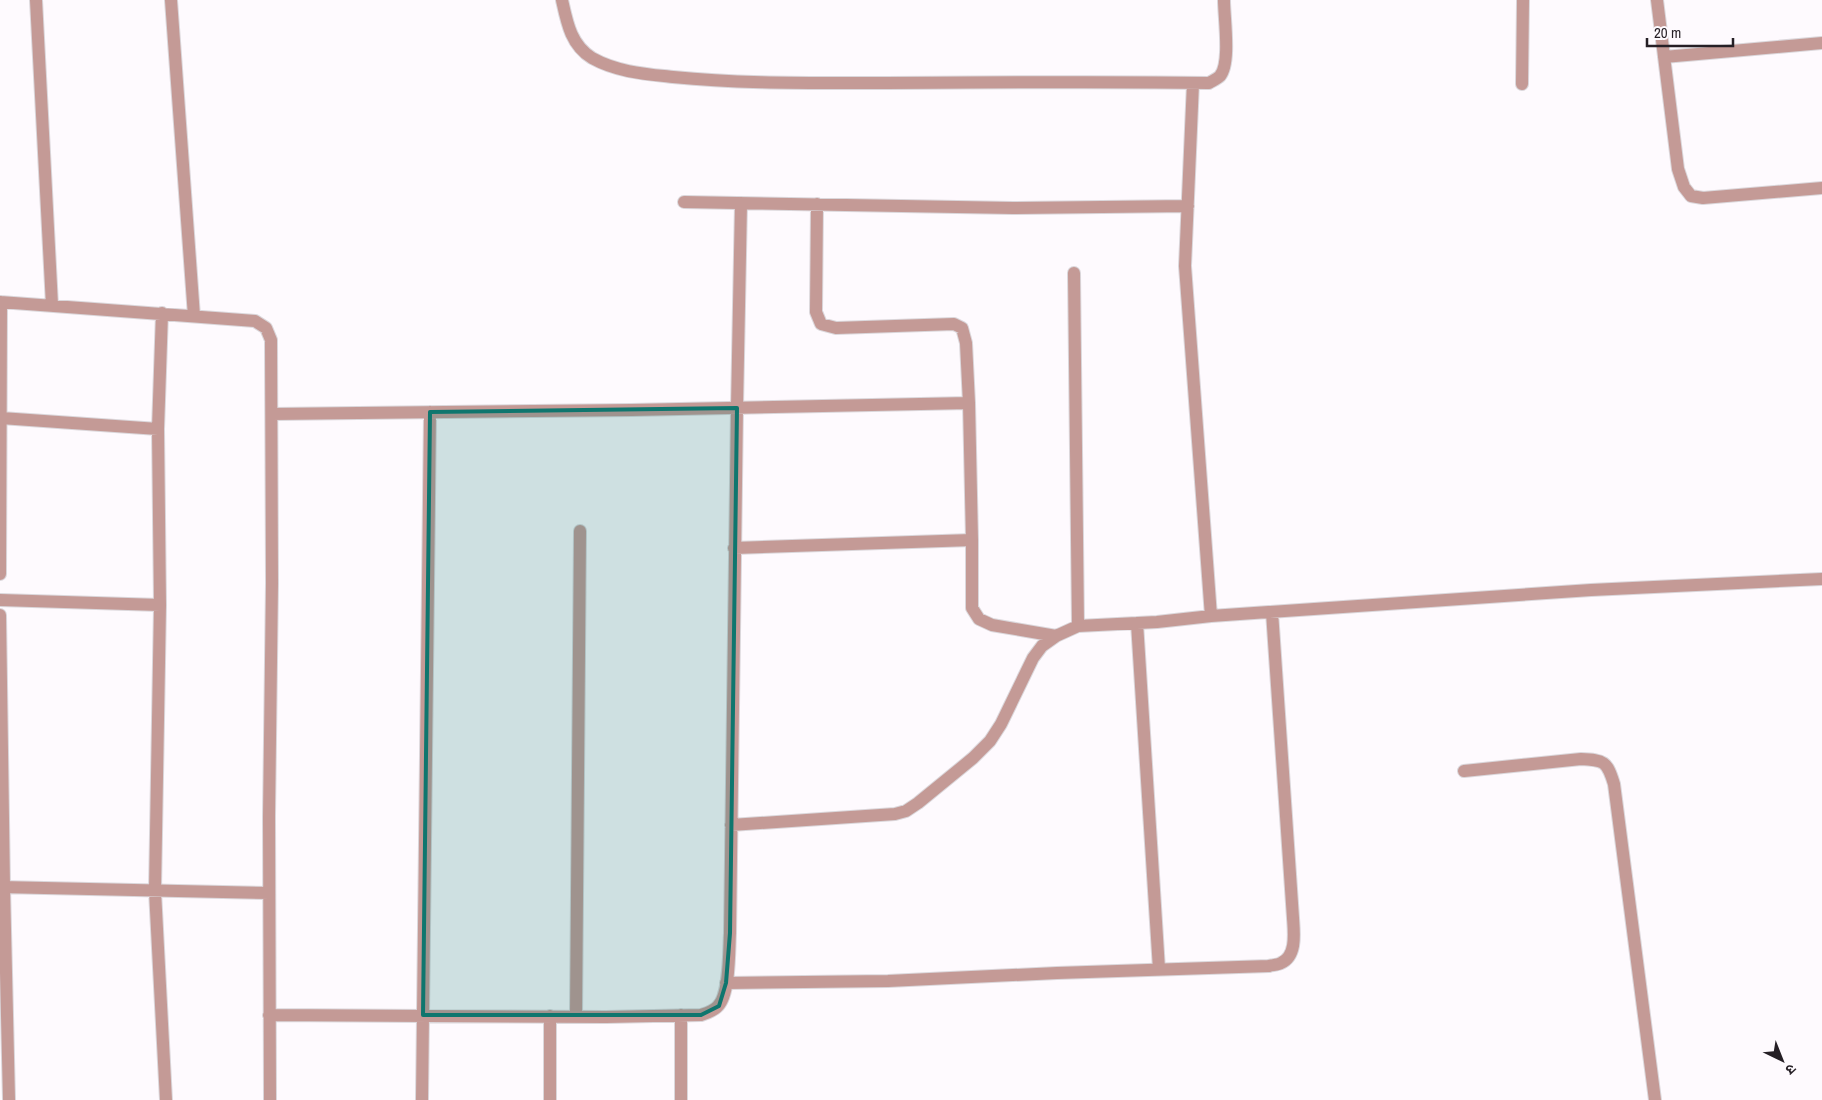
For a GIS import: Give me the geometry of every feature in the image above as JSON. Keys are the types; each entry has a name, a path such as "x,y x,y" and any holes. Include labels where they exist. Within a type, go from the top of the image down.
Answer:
{"street":[{"path":"36,0 52,305"},
{"path":"171,0 194,316"},
{"path":"562,0 569,30 575,42 583,52 594,59 630,72 701,80 778,83 1210,83 1220,76 1224,65 1226,52 1224,0"},
{"path":"1522,0 1522,84"},
{"path":"1657,0 1678,169 1684,187 1691,196 1703,198 1822,188"},
{"path":"1664,57 1822,43"},
{"path":"1194,83 1185,266 1211,616"},
{"path":"684,202 1013,208 1188,206"},
{"path":"270,1015 576,1017 701,1015 711,1012 719,1006 724,995 726,983 730,933 736,408 741,203"},
{"path":"817,204 816,312 821,324 836,328 954,324 962,328 966,343 972,540 972,608 978,619 992,625 1056,636"},
{"path":"1074,273 1078,626"},
{"path":"0,574 0,302 255,321 266,328 271,340 272,414 269,893 270,1100"},
{"path":"162,313 158,429 160,605 155,890 166,1100"},
{"path":"272,414 968,403"},
{"path":"422,1100 430,412"},
{"path":"1,418 158,429"},
{"path":"576,1017 580,531"},
{"path":"734,548 972,540"},
{"path":"731,825 895,814 906,811 940,786 990,741 1001,724 1033,658 1042,646 1056,636 1078,626 1591,590 1822,579"},
{"path":"0,600 160,605"},
{"path":"726,983 888,981 1281,964 1290,955 1294,941 1272,612"},
{"path":"0,615 2,887 9,1100"},
{"path":"1137,623 1159,969"},
{"path":"1464,772 1581,759 1600,760 1610,768 1616,794 1655,1100"},
{"path":"2,887 269,893"},
{"path":"681,1015 681,1100"},
{"path":"550,1016 550,1100"}],"highlighted area":[{"path":"737,408 730,933 726,983 719,1006 701,1015 423,1015 430,412"}]}
